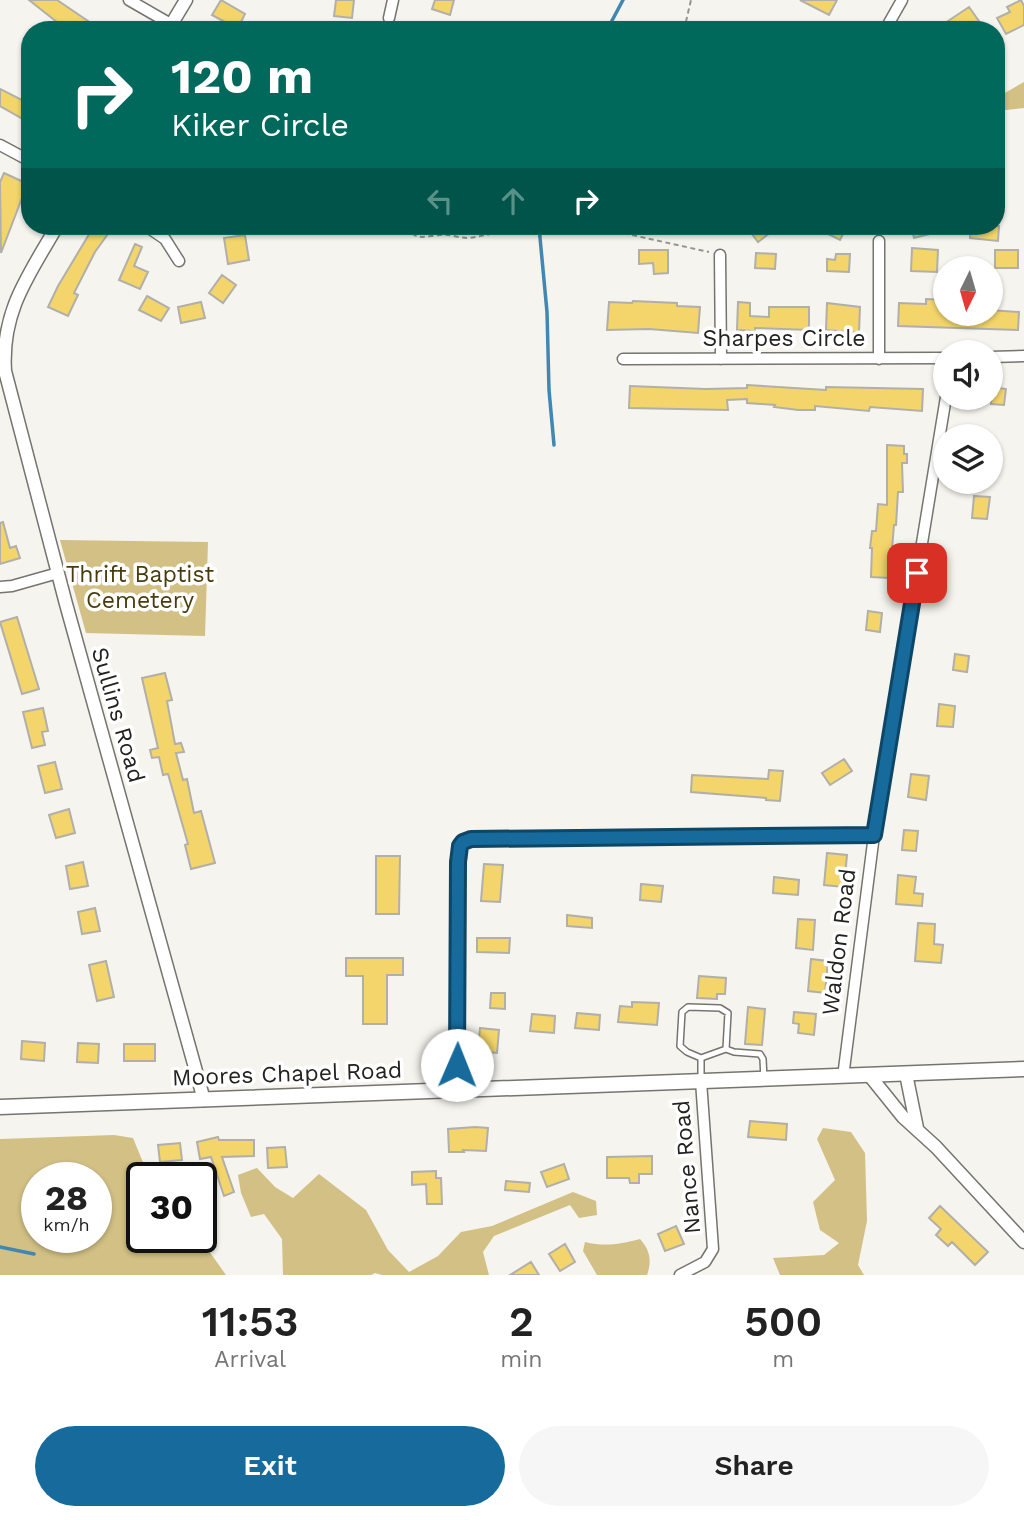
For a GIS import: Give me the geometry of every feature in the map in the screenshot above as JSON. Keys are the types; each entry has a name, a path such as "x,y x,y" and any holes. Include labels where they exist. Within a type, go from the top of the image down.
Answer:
{"main road":[{"name":"Moores Chapel Road","path":"0,1107 1024,1069"}],"street":[{"path":"130,0 162,21"},
{"path":"176,21 186,0"},
{"path":"390,18 393,0"},
{"path":"890,21 902,0"},
{"path":"0,145 21,156"},
{"name":"Sullins Road","path":"52,235 18,295 8,322 2,349 9,391 204,1100"},
{"path":"159,235 165,239 179,261"},
{"path":"879,241 879,359"},
{"path":"720,254 721,359"},
{"path":"1003,357 1024,356"},
{"name":"Sharpes Circle","path":"623,359 933,358"},
{"name":"Waldon Road","path":"843,1077 874,835 944,410"},
{"path":"0,587 58,573"},
{"path":"457,1090 458,875 460,847 463,842 471,839 874,835"},
{"path":"906,1074 917,1128"},
{"path":"870,1076 903,1117 917,1128 1024,1242"},
{"name":"Nance Road","path":"680,1275 705,1262 713,1249 701,1081"}],"lane":[{"path":"726,1048 728,1013 720,1008 688,1007 682,1013 680,1046 687,1052 701,1058 726,1048 734,1052 760,1054 763,1059 764,1079"},
{"path":"701,1058 701,1081"}],"path":[{"path":"686,21 691,0"},
{"path":"415,235 423,238 441,235 464,238 479,235"},
{"path":"632,235 704,251"}],"green space":[{"path":"1024,82 1024,108 1005,110 1005,93"},
{"name":"Thrift Baptist Cemetery","path":"60,540 208,542 205,636 86,633"},
{"path":"823,1128 851,1132 865,1153 867,1221 858,1265 864,1275 780,1275 773,1258 824,1255 839,1243 820,1230 813,1202 835,1180 817,1139"},
{"path":"114,1135 133,1138 143,1162 126,1162 126,1253 210,1253 226,1275 0,1275 0,1139"},
{"path":"257,1168 275,1187 293,1198 319,1174 366,1210 388,1250 409,1272 438,1256 461,1232 492,1226 573,1192 596,1201 597,1215 579,1218 570,1205 494,1236 483,1252 489,1275 283,1275 282,1239 264,1214 251,1217 241,1193 238,1175"},
{"path":"640,1239 649,1256 647,1275 597,1275 583,1251 585,1242 612,1244"}],"building":[{"path":"29,0 57,0 88,21 56,21"},
{"path":"221,0 245,14 242,21 223,21 212,15"},
{"path":"336,0 354,0 352,18 334,16"},
{"path":"435,0 454,0 450,15 432,9"},
{"path":"800,0 837,0 829,15"},
{"path":"1021,0 1024,6 1024,25 1006,34 1005,21 999,21 997,18 1010,12 1007,7"},
{"path":"969,7 979,21 948,21"},
{"path":"0,89 21,100 21,118 0,106"},
{"path":"4,173 21,181 21,201 1,253 0,182"},
{"path":"89,235 107,235 95,252 74,293 78,295 68,316 48,307"},
{"path":"245,235 249,260 228,264 224,238"},
{"path":"753,235 767,235 758,242"},
{"path":"830,235 842,235 840,240"},
{"path":"970,235 998,235 998,241 970,238"},
{"path":"135,244 142,247 134,266 148,272 140,289 119,280"},
{"path":"912,248 938,250 938,256 933,256 933,272 911,271"},
{"path":"639,250 668,250 668,273 654,274 653,263 639,264"},
{"path":"995,250 1018,250 1018,268 1003,268 1003,256 995,256"},
{"path":"756,253 776,254 775,269 755,268"},
{"path":"836,254 850,254 849,272 827,271 827,259 835,260"},
{"path":"222,275 236,285 223,303 209,293"},
{"path":"147,296 169,308 161,321 139,310"},
{"path":"926,299 933,299 933,326 1003,326 1003,311 1019,312 1018,330 898,326 899,303 926,304"},
{"path":"633,301 700,307 698,333 649,329 607,330 609,302"},
{"path":"201,302 205,318 181,323 178,307"},
{"path":"738,302 750,303 750,316 769,317 769,307 809,307 809,330 737,330"},
{"path":"827,303 860,307 859,333 826,330"},
{"path":"747,385 826,390 826,387 923,389 922,411 870,407 869,411 815,406 815,410 798,410 747,403 747,399 727,400 728,410 629,408 630,386 706,389 747,388"},
{"path":"1003,389 1006,389 1003,405"},
{"path":"887,445 904,446 904,454 907,454 907,463 902,463 903,492 898,492 889,578 871,577 870,548 872,531 876,531 878,504 887,505"},
{"path":"974,496 990,497 987,519 972,518"},
{"path":"3,522 10,548 16,546 20,558 0,564 0,523"},
{"path":"868,611 882,613 880,632 866,630"},
{"path":"17,617 39,689 22,694 0,622"},
{"path":"955,654 969,656 967,672 953,670"},
{"path":"165,673 172,700 167,701 175,744 181,743 184,752 176,753 183,780 187,779 194,813 201,811 215,863 191,869 185,845 188,844 168,774 163,775 159,757 152,758 150,750 158,748 142,678"},
{"path":"939,704 955,706 953,727 937,726"},
{"path":"43,708 48,731 42,732 45,745 32,748 23,712"},
{"path":"844,759 852,771 830,785 822,773"},
{"path":"55,762 62,789 45,793 38,766"},
{"path":"769,770 783,771 780,801 691,792 692,775 768,779"},
{"path":"911,774 929,776 926,800 908,797"},
{"path":"69,809 75,833 56,838 49,815"},
{"path":"904,830 918,831 916,851 902,850"},
{"path":"827,853 847,855 844,887 824,885"},
{"path":"376,856 400,856 399,914 376,914"},
{"path":"83,862 88,886 70,889 66,866"},
{"path":"484,864 503,865 500,902 481,901"},
{"path":"898,875 916,877 914,893 923,894 922,906 896,904"},
{"path":"774,877 799,880 798,895 773,893"},
{"path":"641,884 663,886 661,902 640,900"},
{"path":"95,908 100,931 82,934 78,912"},
{"path":"567,915 592,918 592,928 567,926"},
{"path":"798,919 815,920 813,950 796,948"},
{"path":"918,923 935,924 934,944 943,945 941,963 915,961"},
{"path":"477,938 510,938 509,953 477,952"},
{"path":"346,958 403,958 403,975 387,975 387,1024 363,1024 363,976 346,976"},
{"path":"811,959 828,961 825,993 808,991"},
{"path":"106,961 114,997 97,1001 89,965"},
{"path":"699,976 726,978 725,994 717,994 717,999 697,998"},
{"path":"491,993 505,993 505,1009 490,1008"},
{"path":"632,1002 659,1003 657,1025 618,1022 620,1006 632,1007"},
{"path":"748,1007 765,1009 762,1045 745,1044"},
{"path":"794,1012 816,1014 814,1035 798,1033 799,1024 793,1023"},
{"path":"577,1013 600,1015 599,1030 575,1028"},
{"path":"532,1014 555,1016 554,1033 530,1031"},
{"path":"480,1028 499,1030 497,1053 478,1051"},
{"path":"22,1041 45,1043 44,1061 21,1059"},
{"path":"78,1043 99,1044 98,1063 77,1062"},
{"path":"124,1044 155,1044 155,1061 124,1061"},
{"path":"750,1121 787,1124 786,1140 748,1137"},
{"path":"488,1128 486,1151 449,1152 448,1129"},
{"path":"218,1137 219,1140 254,1140 254,1156 222,1157 234,1192 224,1196 217,1175 217,1162 213,1162 211,1157 200,1159 197,1142"},
{"path":"180,1143 182,1160 160,1162 158,1145"},
{"path":"285,1147 287,1167 268,1168 267,1148"},
{"path":"652,1156 652,1174 639,1174 639,1183 630,1183 629,1178 607,1178 607,1157"},
{"path":"564,1164 569,1179 547,1187 541,1172"},
{"path":"436,1171 436,1178 441,1178 442,1204 427,1204 426,1184 412,1185 412,1172"},
{"path":"506,1181 530,1183 529,1192 505,1190"},
{"path":"940,1206 988,1252 975,1265 952,1242 948,1246 936,1235 941,1229 929,1218"},
{"path":"676,1226 684,1244 665,1251 658,1234"},
{"path":"565,1244 575,1262 560,1271 549,1254"},
{"path":"531,1262 539,1275 510,1275"}],"waterway":[{"path":"612,21 623,0"},
{"path":"540,235 554,445"},
{"path":"0,1247 34,1254"}],"route":[{"path":"457,1065 458,862 463,842 471,839 874,835 917,573"}]}
